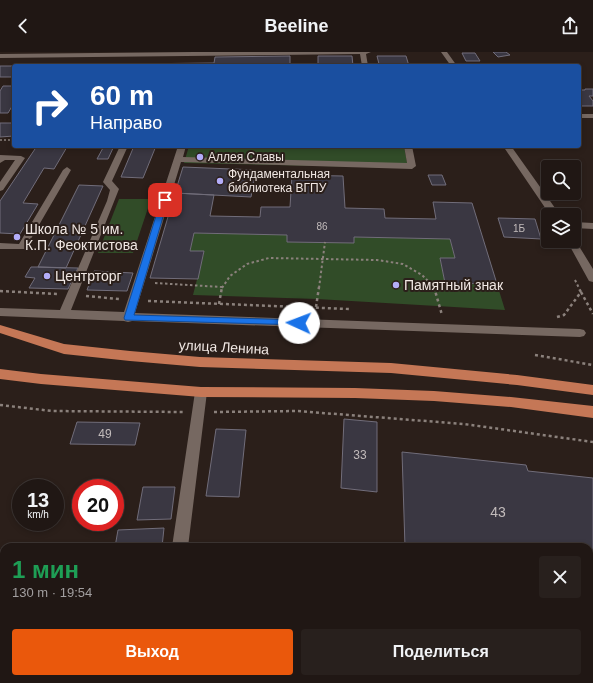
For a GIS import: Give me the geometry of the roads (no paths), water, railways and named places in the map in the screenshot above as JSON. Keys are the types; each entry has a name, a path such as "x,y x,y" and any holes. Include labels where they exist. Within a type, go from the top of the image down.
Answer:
{"main road":[{"name":"улица Ленина","path":"0,329 64,350 200,362 391,368 446,372 593,390"},
{"path":"0,374 42,379 201,392 355,393 434,396 511,402 593,412"}],"street":[{"path":"363,52 365,64"},
{"path":"0,56 368,52"},
{"path":"444,52 453,64"},
{"path":"49,64 53,56"},
{"path":"581,116 593,116"},
{"path":"64,313 111,201 115,189 107,182 123,148"},
{"path":"128,318 181,148"},
{"path":"177,159 412,166 408,148"},
{"path":"509,148 550,208"},
{"path":"0,188 21,158 1,158"},
{"path":"0,246 22,247 67,170"},
{"path":"581,225 593,226"},
{"path":"576,248 593,278"},
{"path":"0,312 64,313 128,318 580,333"},
{"path":"181,543 201,392"}],"place":[{"name":"Аллея Славы","path":"200,157"},
{"name":"Фундаментальная библиотека ВГПУ","path":"220,181"},
{"name":"Школа № 5 им. К.П. Феоктистова","path":"17,237"},
{"name":"Центрторг","path":"47,276"},
{"name":"Памятный знак","path":"396,285"}]}
